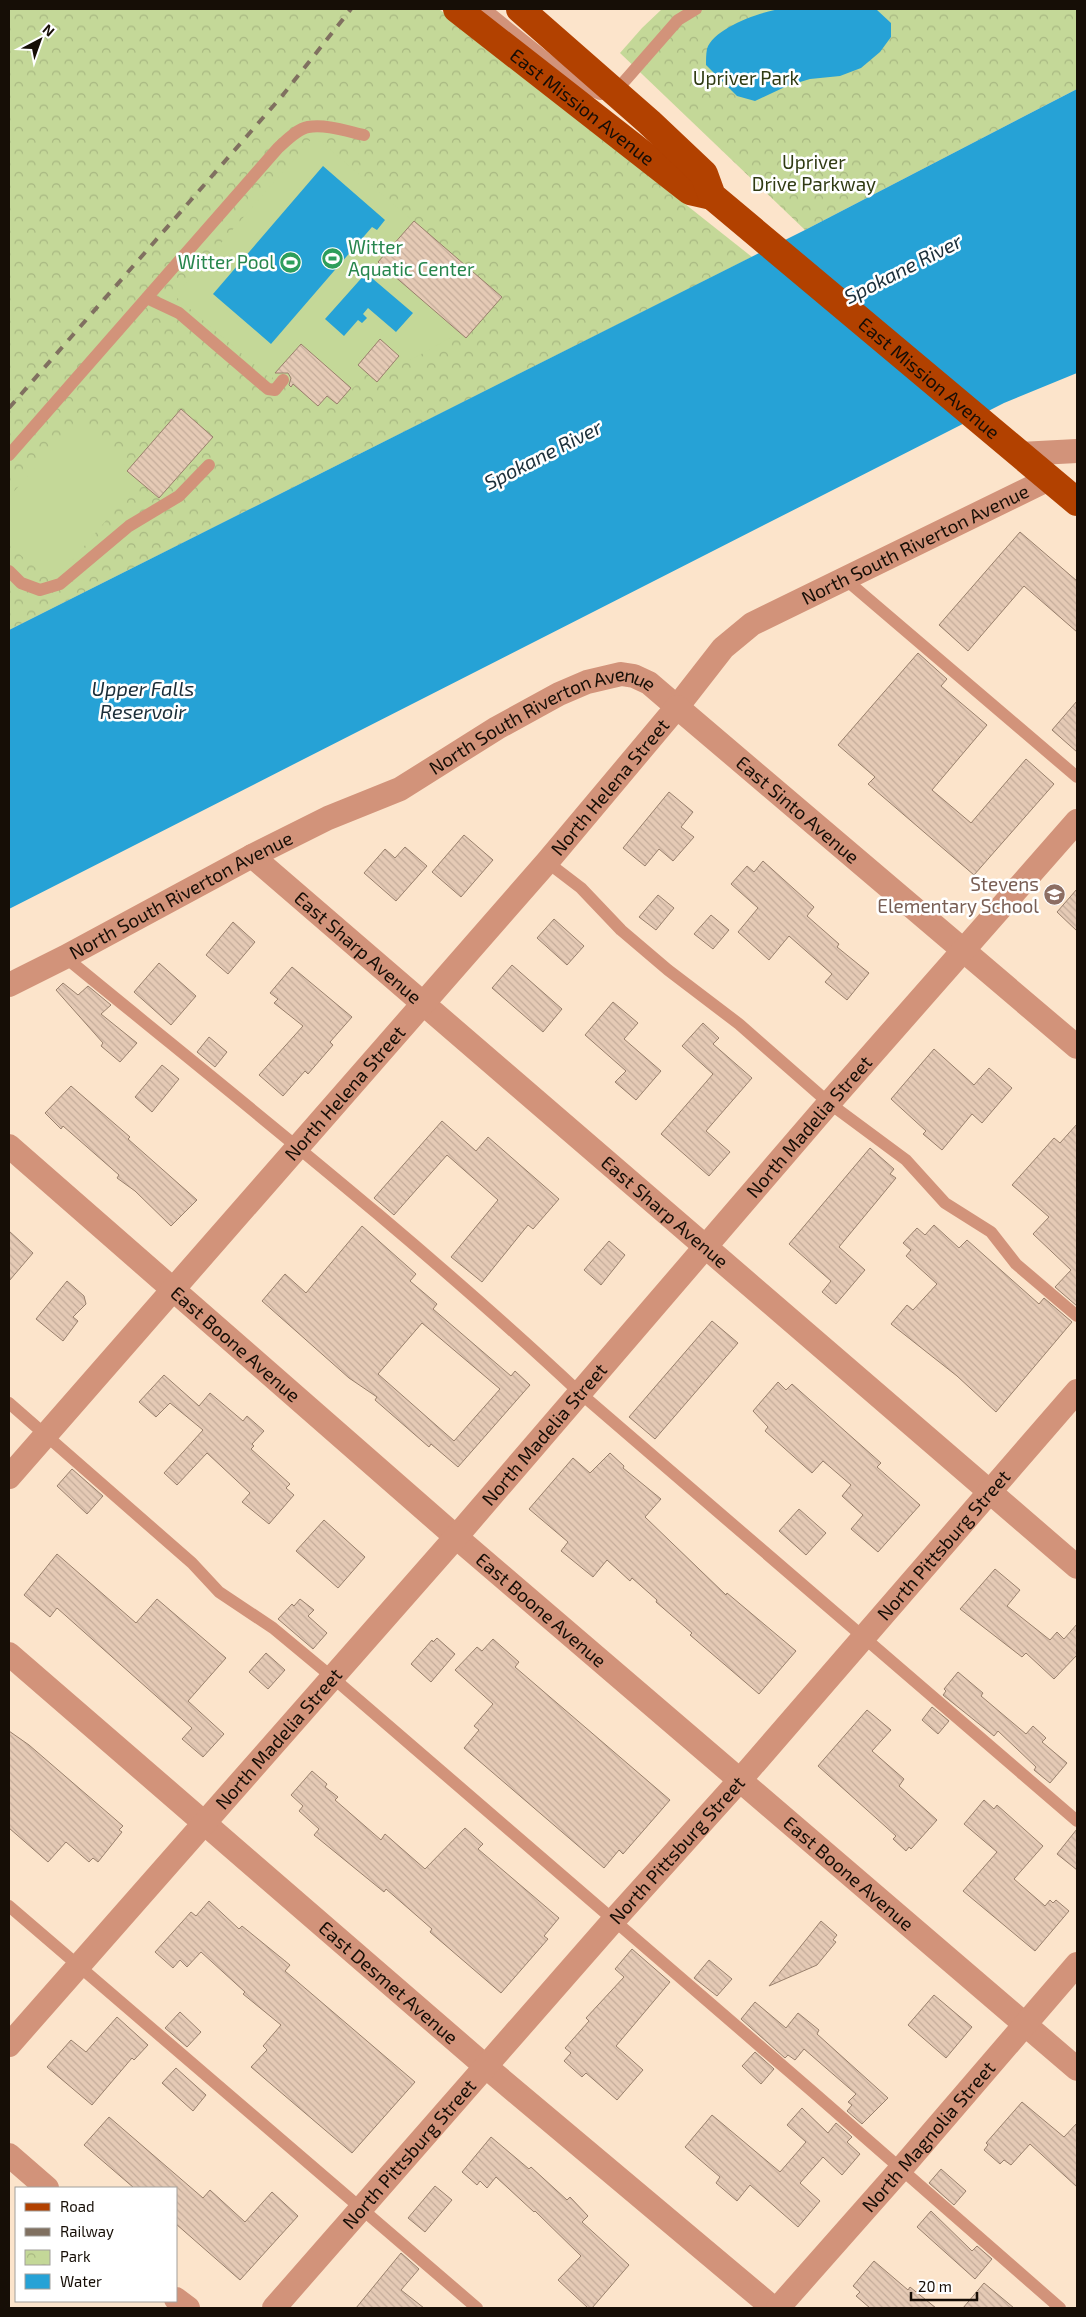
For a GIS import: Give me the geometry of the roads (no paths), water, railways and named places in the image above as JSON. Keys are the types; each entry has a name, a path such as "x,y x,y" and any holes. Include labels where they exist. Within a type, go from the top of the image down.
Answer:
{"main road":[{"name":"East Mission Avenue","path":"457,9 690,191 716,199 1077,502"},
{"name":"East Mission Avenue","path":"520,9 615,92 704,174 716,199"}],"street":[{"path":"1016,451 1077,451"},
{"name":"North South Riverton Avenue","path":"9,985 65,957 252,856 328,818 400,789 497,728 559,694 588,682 620,674 634,676 648,683 677,707 708,666 737,636 773,613 1049,479"},
{"name":"North Helena Street","path":"9,1477 547,862 677,707"},
{"name":"East Sinto Avenue","path":"677,707 1077,1047"},
{"name":"North Madelia Street","path":"9,2046 456,1537 829,1103 965,951 1077,821"},
{"name":"East Sharp Avenue","path":"252,856 1077,1568"},
{"name":"East Boone Avenue","path":"9,1146 456,1537 1077,2068"},
{"name":"North Pittsburg Street","path":"274,2308 485,2066 740,1780 1077,1391"},
{"name":"East Desmet Avenue","path":"9,1654 485,2066 773,2308"},
{"name":"North Magnolia Street","path":"778,2308 900,2170 1077,1964"},
{"path":"9,2155 46,2187"}],"lane":[{"path":"485,9 580,85 600,94 615,92 678,20 696,9"},
{"path":"9,456 278,148 307,127 332,128 364,135"},
{"path":"147,298 179,313 268,389 275,390 283,380"},
{"path":"9,571 21,583 40,590 60,584 129,526 179,496 209,465"},
{"path":"845,579 1077,777"},
{"path":"547,862 581,888 620,930 668,970 739,1024 829,1103 906,1160 945,1203 991,1232 1016,1264 1077,1316"},
{"path":"65,957 296,1147 515,1333 580,1393 862,1638 1077,1821"},
{"path":"9,1403 192,1563 219,1592 273,1628 332,1677 1060,2308"},
{"path":"9,1906 477,2308"}],"water":[{"path":"781,9 877,10 891,23 891,37 880,52 861,68 840,76 810,79 787,86 755,101 737,96 706,65 707,49 711,41 718,34 739,22 762,13"},
{"name":"Upper Falls Reservoir","path":"1077,89 1077,373 1004,403 9,909 9,630 805,230"},
{"name":"Witter Pool","path":"323,166 385,220 377,230 372,227 271,344 213,294"},
{"path":"366,273 413,313 396,332 368,308 363,314 367,318 362,323 358,320 344,336 325,319"}],"railway":[{"path":"9,408 282,96 351,9"}],"place":[{"name":"Witter Aquatic Center","path":"332,258"},
{"name":"Witter Pool","path":"291,262"},
{"name":"Stevens Elementary School","path":"1055,895"}],"park label":[{"name":"Upriver Park","path":"746,78"},
{"name":"Upriver Drive Parkway","path":"814,173"}],"water label":[{"name":"Spokane River","path":"903,269"},
{"name":"Spokane River","path":"543,455"}]}
